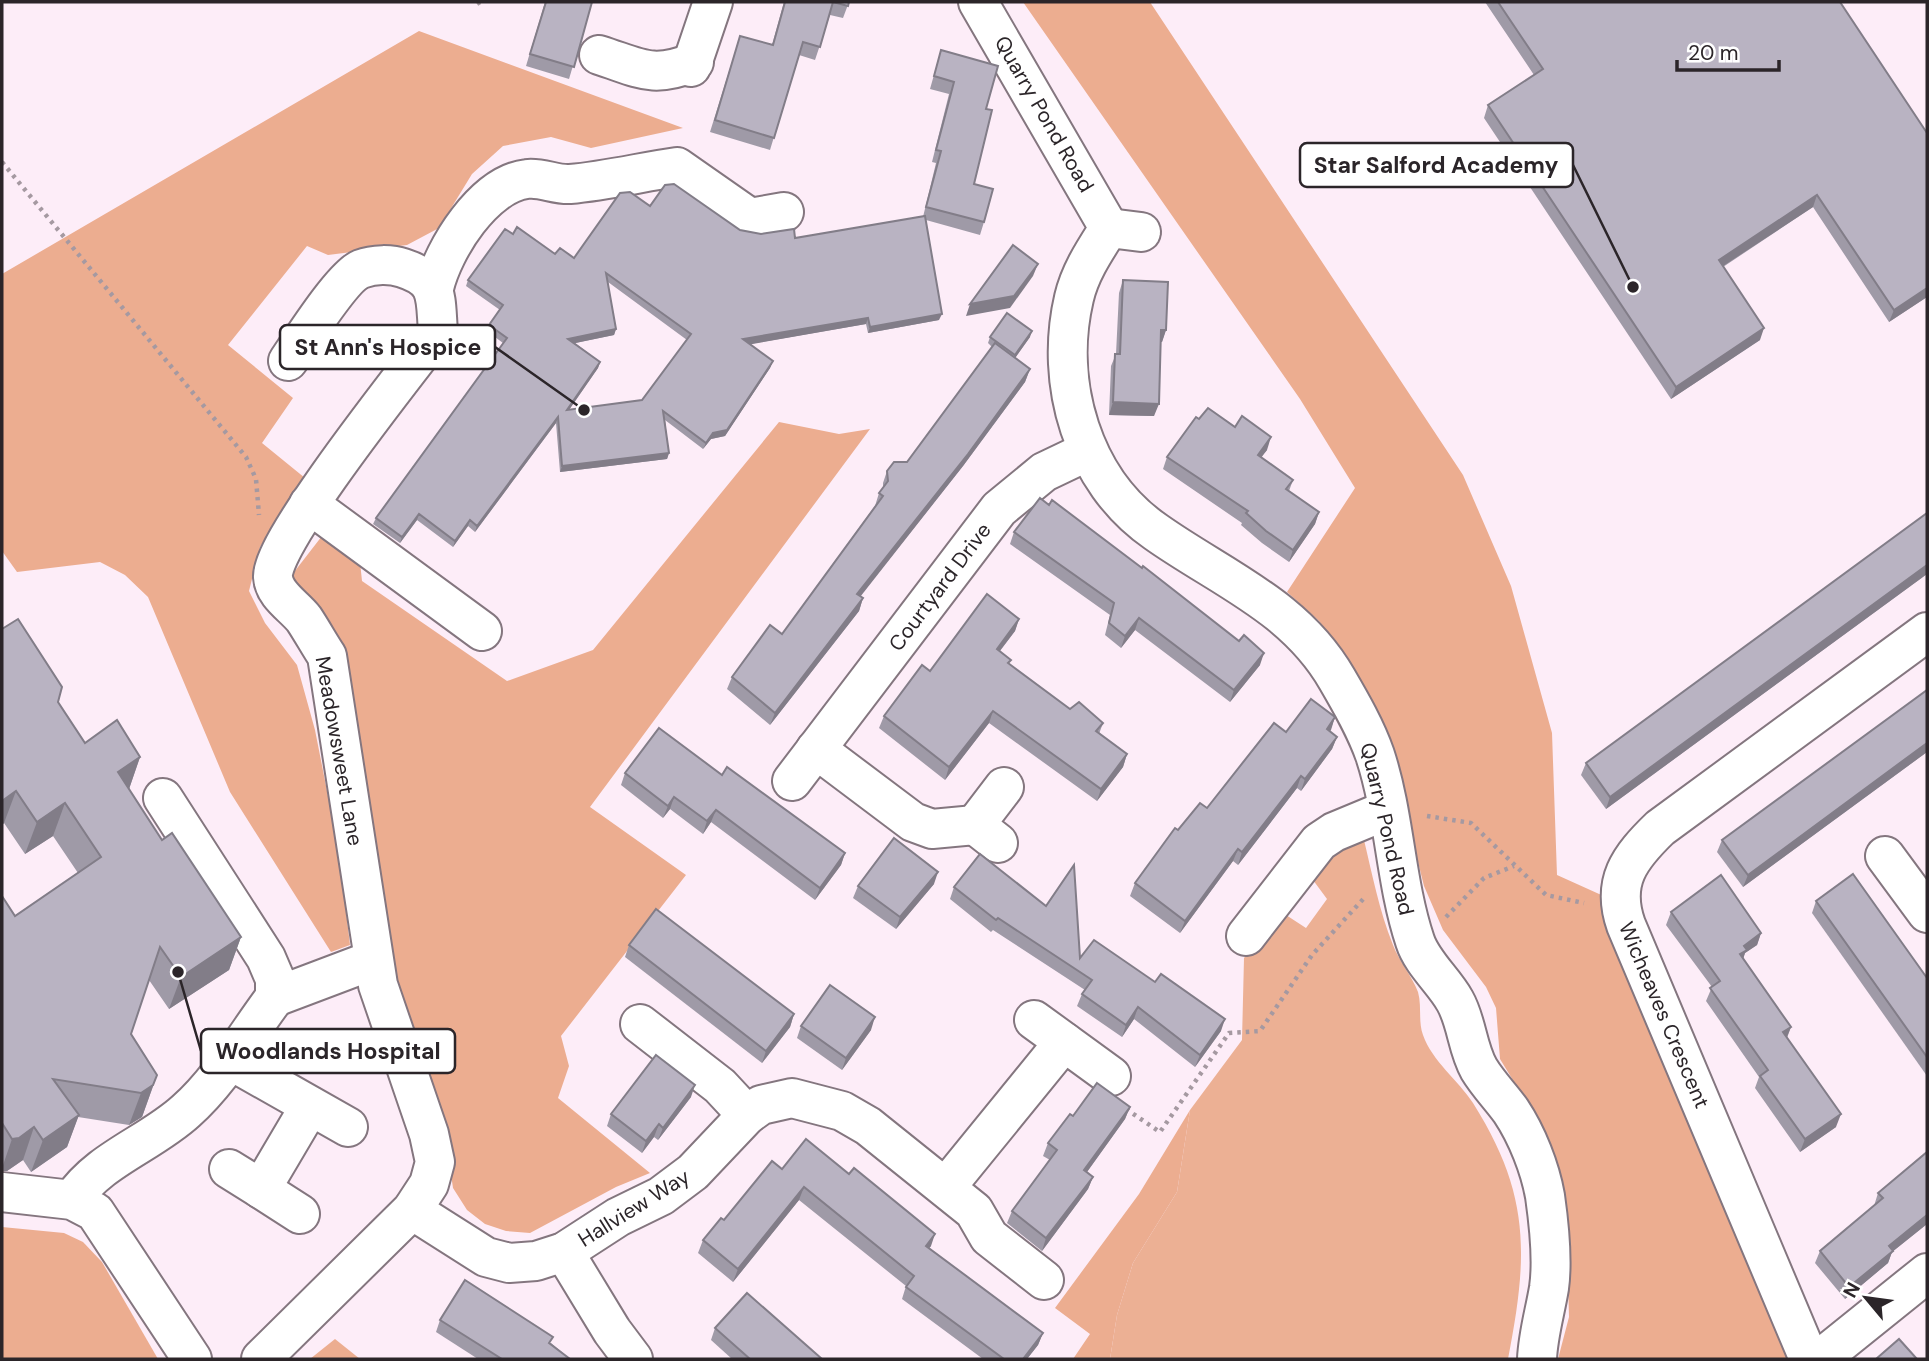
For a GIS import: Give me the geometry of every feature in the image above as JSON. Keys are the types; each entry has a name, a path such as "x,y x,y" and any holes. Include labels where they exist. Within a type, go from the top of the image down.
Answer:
{"street":[{"name":"Quarry Pond Road","path":"978,2 1125,230 1088,260 1074,296 1068,332 1067,373 1074,412 1088,451 1111,488 1154,531 1261,597 1292,621 1320,650 1358,716 1375,756 1399,881 1417,947 1460,1010 1473,1056 1513,1114 1532,1154 1544,1195 1550,1283 1538,1359"},
{"path":"599,55 658,73 692,64 700,8"},
{"path":"275,560 309,504 438,331 434,289 439,267 449,247 494,191 527,179 568,184 677,167 750,219 784,212"},
{"path":"288,361 348,280 361,269 392,264 422,274 434,289"},
{"name":"Courtyard Drive","path":"792,781 999,509 1044,472 1088,451"},
{"path":"309,504 482,631"},
{"name":"Meadowsweet Lane","path":"261,1359 412,1210 429,1184 435,1162 429,1133 378,985 327,656 303,618 279,592 272,578 275,560"},
{"name":"Wicheaves Crescent","path":"1809,1359 1626,925 1619,894 1632,859 1660,828 1927,632"},
{"path":"816,749 913,822 932,829 986,834 1004,787"},
{"path":"163,799 267,958 275,979 275,997"},
{"path":"1246,936 1295,895 1320,842 1334,832 1387,810"},
{"path":"1885,856 1927,913"},
{"path":"72,1200 85,1180 185,1112 275,997 373,960"},
{"path":"640,1024 720,1086 747,1115"},
{"path":"946,1187 1049,1031 1111,1076"},
{"path":"228,1059 348,1127"},
{"name":"Hallview Way","path":"412,1210 486,1257 509,1263 536,1261 564,1252 610,1222 661,1196 693,1172 747,1115 761,1105 792,1098 842,1111 867,1126 974,1211 989,1237 1044,1280"},
{"path":"261,1189 310,1107"},
{"path":"229,1168 300,1214"},
{"path":"2,1192 72,1200 95,1212 192,1359"},
{"path":"564,1252 612,1331 633,1359"},
{"path":"1820,1359 1927,1273"}],"path":[{"path":"2,162 246,457 256,480 261,538 275,560"},
{"path":"1387,810 1471,823 1546,895 1583,903 1619,894"},
{"path":"1417,947 1484,878 1514,866"},
{"path":"1111,1076 1113,1100 1160,1132 1229,1033 1260,1031 1312,955 1364,896 1399,881"}],"shaded area":[{"path":"1023,2 1150,2 1463,475 1511,586 1552,733 1557,875 1608,898 1792,1359 1558,1359 1569,1317 1566,1208 1533,1113 1500,1059 1496,1008 1486,987 1443,930 1424,886 1407,818 1347,661 1319,621 1287,592 1355,488 1300,399"},
{"path":"419,31 683,128 591,148 551,137 503,146 472,174 439,228 407,245 328,255 307,246 228,345 293,398 262,443 305,478 260,547 249,591 265,623 297,665 315,730 339,852 350,945 331,952 230,792 148,597 125,575 100,562 17,572 2,551 2,274"},
{"path":"779,422 839,434 870,429 590,807 686,875 561,1036 569,1066 558,1098 650,1173 616,1187 530,1233 506,1231 485,1224 467,1210 453,1188 449,1161 386,977 320,610 291,576 322,536 360,562 362,581 507,681 593,650"},
{"path":"1363,836 1388,932 1418,992 1423,1035 1432,1053 1473,1103 1492,1136 1506,1167 1515,1197 1521,1257 1515,1322 1508,1359 1110,1359 1117,1315 1133,1263 1177,1192 1190,1110 1242,1040 1244,958 1277,917 1286,915 1306,928 1327,899 1313,880 1330,849"},
{"path":"1190,1110 1177,1192 1133,1263 1117,1315 1110,1359 1073,1359 1090,1334 1055,1308 1139,1194"},
{"path":"2,1227 64,1233 83,1242 102,1262 158,1359 2,1359"},
{"path":"335,1339 360,1359 310,1359"}],"building":[{"path":"546,2 592,2 574,67 530,54"},
{"path":"785,2 833,2 820,47 803,42 774,138 715,120 740,36 773,45"},
{"path":"833,2 849,2 848,6"},
{"path":"1498,2 1840,2 1927,133 1927,288 1894,310 1817,195 1719,260 1764,328 1676,387 1488,105 1543,69"},
{"path":"941,50 998,66 986,109 992,110 974,184 993,189 984,222 926,207 941,151 936,150 954,82 934,76"},
{"path":"674,184 740,230 761,234 794,229 795,238 925,216 942,314 870,327 868,318 743,339 773,361 727,430 713,433 706,443 663,411 669,453 562,466 558,417 477,526 470,520 455,541 419,514 402,537 376,518 507,338 489,325 503,305 468,280 505,229 513,234 517,227 555,254 560,248 574,258 620,193 630,192 650,206 665,185","holes":["606,273 691,334 642,400 567,410 600,362 568,339 616,329"]},
{"path":"1013,245 1038,264 1014,296 970,304"},
{"path":"1123,280 1168,282 1166,330 1161,330 1159,404 1113,402 1115,354 1120,354"},
{"path":"1007,313 1032,331 1015,355 990,337"},
{"path":"995,343 1030,369 968,454 857,594 863,598 775,713 732,677 770,625 782,634 883,496 879,493 888,481 887,471 894,462 907,462"},
{"path":"1208,408 1235,427 1242,416 1271,437 1258,455 1293,480 1286,489 1319,512 1293,550 1266,531 1246,513 1248,511 1167,457 1196,417 1199,419"},
{"path":"1040,498 1049,505 1052,500 1239,641 1244,635 1264,653 1234,690 1139,618 1125,636 1109,623 1114,603 1014,532"},
{"path":"1927,513 1927,565 1610,797 1586,763"},
{"path":"987,594 1019,619 997,649 1011,660 1008,663 1070,709 1079,702 1103,723 1096,731 1127,754 1101,789 993,711 949,767 884,716 922,665 930,671"},
{"path":"18,619 62,687 58,702 85,743 117,720 140,757 118,772 162,840 172,833 241,937 181,977 160,947 131,1034 157,1075 153,1085 141,1093 53,1079 79,1115 43,1140 34,1127 19,1138 12,1139 2,1123 2,896 15,916 101,857 65,803 37,822 16,791 2,801 2,629"},
{"path":"1927,690 1927,743 1748,875 1722,840"},
{"path":"1311,699 1335,717 1327,729 1337,737 1305,779 1301,776 1242,852 1238,849 1185,921 1135,883 1175,828 1178,830 1200,803 1207,808 1274,723 1286,732"},
{"path":"659,728 722,775 727,767 845,853 820,888 716,810 707,821 674,797 668,806 625,773"},
{"path":"894,838 938,872 900,917 858,886"},
{"path":"980,854 1046,906 1074,865 1080,958 1094,940 1155,982 1161,974 1225,1019 1200,1055 1138,1007 1126,1025 1082,994 1092,980 998,918 996,920 954,887"},
{"path":"1853,874 1927,978 1927,1057 1816,901"},
{"path":"1721,875 1761,933 1744,946 1747,950 1740,954 1791,1027 1783,1032 1841,1114 1805,1139 1760,1076 1768,1070 1710,988 1720,981 1671,912"},
{"path":"656,909 794,1014 766,1051 629,945"},
{"path":"830,985 875,1017 846,1058 801,1026"},
{"path":"656,1055 695,1085 663,1128 659,1124 646,1141 611,1114"},
{"path":"1097,1083 1130,1107 1084,1170 1093,1177 1046,1238 1012,1211 1057,1150 1048,1143 1070,1114 1073,1116"},
{"path":"806,1139 849,1174 854,1168 935,1234 926,1246 1043,1333 1023,1359 1004,1359 906,1287 914,1276 804,1187 738,1269 703,1240 721,1218 724,1220 772,1161 782,1169"},
{"path":"1927,1152 1927,1215 1889,1246 1893,1251 1849,1287 1820,1251 1883,1198 1878,1193"},
{"path":"465,1280 553,1337 549,1343 570,1359 502,1359 440,1320"},
{"path":"747,1293 822,1359 750,1359 715,1328"},
{"path":"1899,1339 1917,1359 1876,1359"}],"place":[{"name":"Star Salford Academy","path":"1633,287"},
{"name":"St Ann's Hospice","path":"584,410"},
{"name":"Woodlands Hospital","path":"178,972"}]}
